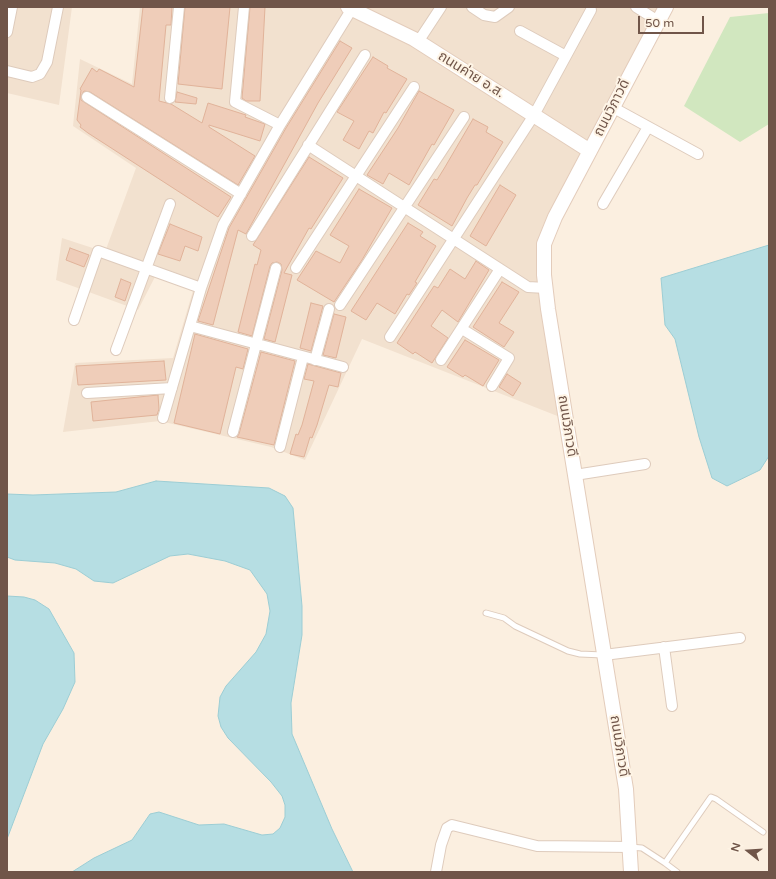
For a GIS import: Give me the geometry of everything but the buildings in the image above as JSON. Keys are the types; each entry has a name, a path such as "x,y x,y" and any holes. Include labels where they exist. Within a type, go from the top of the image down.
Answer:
{"street":[{"path":"7,32 12,7"},
{"path":"7,71 32,77 40,74 47,62 58,7"},
{"path":"170,98 179,7"},
{"path":"244,7 235,102 280,124"},
{"path":"418,42 441,7"},
{"path":"472,7 484,15 495,17 509,7"},
{"path":"636,7 658,21"},
{"name":"ถนนวิภาวดี","path":"631,872 624,774 546,288 544,244 555,217 666,7"},
{"path":"163,418 201,288 223,225 280,124 350,8"},
{"name":"ถนนค่าย อ.ส.","path":"350,8 418,42 590,151"},
{"path":"390,337 534,116 591,10"},
{"path":"520,31 566,56"},
{"path":"252,236 365,55"},
{"path":"296,268 414,87"},
{"path":"87,97 241,194"},
{"path":"612,107 698,154"},
{"path":"340,305 464,117"},
{"path":"604,204 648,127"},
{"path":"308,145 528,287 546,288"},
{"path":"116,350 170,204"},
{"path":"74,320 98,251 201,288"},
{"path":"233,432 255,343 276,268"},
{"path":"441,360 500,269"},
{"path":"315,360 329,309"},
{"path":"190,326 343,367"},
{"path":"462,329 509,358 492,386"},
{"path":"280,447 303,356"},
{"path":"87,393 172,388"},
{"path":"575,476 645,464"},
{"path":"604,655 740,638"},
{"path":"664,647 672,706"},
{"path":"436,872 441,845 447,828 452,825 537,846 630,846"}],"lane":[{"path":"486,613 504,618 515,626 557,647 580,654 604,655"},
{"path":"665,863 711,798 716,799 763,832"},
{"path":"630,846 642,848 677,872"}],"shaded area":[{"path":"7,7 72,7 59,105 7,93"},
{"path":"140,7 665,7 542,243 565,419 362,339 305,460 271,447 160,421 63,432 75,363 173,358 195,284 158,271 138,310 56,280 62,238 105,252 136,168 73,126 80,59 132,84"}],"green space":[{"path":"769,13 769,124 740,142 684,106 730,17"}],"water":[{"path":"769,245 769,456 760,470 727,486 712,478 699,437 675,339 665,325 661,278"},
{"path":"156,481 269,488 285,496 293,508 302,606 302,635 291,703 292,734 332,829 353,872 72,872 94,858 132,840 150,814 159,812 199,825 224,824 262,835 273,834 280,828 285,817 285,805 282,796 271,782 228,738 221,727 218,716 220,697 226,686 256,652 266,634 270,611 267,594 250,570 225,561 188,554 170,556 113,583 94,581 76,569 55,563 15,560 7,557 7,494 33,495 116,492"},
{"path":"7,596 24,597 35,600 49,609 74,653 75,682 63,709 43,744 7,839"}]}
